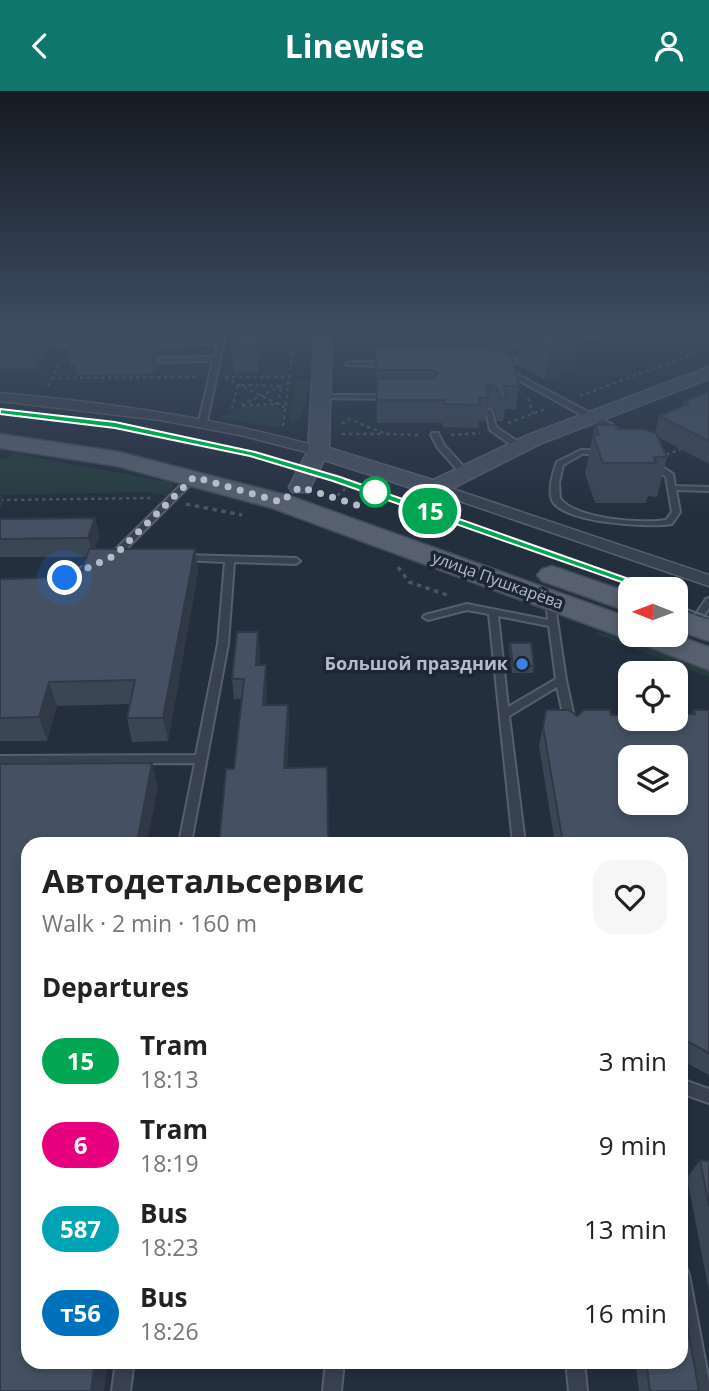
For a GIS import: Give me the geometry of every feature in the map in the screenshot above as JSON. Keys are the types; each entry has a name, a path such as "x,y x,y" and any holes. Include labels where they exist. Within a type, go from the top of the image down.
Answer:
{"main road":[{"name":"улица Пушкарёва","path":"0,426 179,452 291,494 618,599"},
{"name":"улица Пушкарёва","path":"0,441 119,459 194,477 291,494 551,611 618,626"},
{"path":"678,647 709,659"}],"street":[{"path":"291,494 318,451 320,393"},
{"path":"435,488 463,471 659,393"},
{"path":"0,397 102,407 203,421 252,431 435,488 709,581"}],"lane":[{"path":"203,421 209,393"},
{"path":"547,393 610,427 626,442"},
{"path":"320,397 406,397"},
{"path":"489,411 493,428 520,447"},
{"path":"435,435 463,471"},
{"path":"607,453 581,452 560,464 555,495 558,505 579,515 665,523 675,516 667,472 643,457"},
{"path":"37,579 65,578 114,556 194,477"},
{"path":"672,488 709,489"},
{"path":"114,556 127,556"},
{"path":"178,558 296,561"},
{"path":"186,837 223,644 230,559"},
{"path":"428,617 467,607 493,611 551,611 561,681 572,729"},
{"path":"493,611 518,837"},
{"path":"504,713 561,681"},
{"path":"0,760 200,759"},
{"path":"688,1088 709,1096"},
{"path":"688,1314 702,1391"},
{"path":"121,1391 124,1369"},
{"path":"332,1391 334,1369"},
{"path":"576,1369 578,1391"}],"path":[{"path":"232,409 236,393"},
{"path":"256,393 288,409"},
{"path":"222,414 266,393"},
{"path":"279,404 280,393"},
{"path":"285,423 290,393"},
{"path":"342,434 475,435 589,393"},
{"path":"239,406 279,404"},
{"path":"509,415 515,420"},
{"path":"342,424 349,419 386,435"},
{"path":"457,429 458,435"}],"green space":[{"path":"294,393 308,393 299,421 290,421"},
{"path":"275,406 284,410 281,425 275,427 219,418 242,407"},
{"path":"12,453 170,482 174,486 166,496 146,492 0,495 0,458 7,459"},
{"path":"598,632 618,637 618,642 596,634"},
{"path":"630,647 651,647 688,661 667,661"},
{"path":"688,661 709,669 709,677 688,669"}],"building":[{"path":"377,393 487,393 488,398 479,398 480,405 444,404 444,400 377,400"},
{"path":"499,393 505,393 506,398 500,398"},
{"path":"709,393 709,441 659,416 688,404 683,402"},
{"path":"595,425 615,425 617,429 643,429 656,433 667,457 654,457 656,463 603,463 593,435 599,435"},
{"path":"95,518 88,538 0,539 0,519"},
{"path":"89,549 195,549 163,718 127,718 135,680 49,682 39,717 0,718 0,579 80,577"},
{"path":"237,632 258,632 256,665 266,665 263,705 288,705 284,768 327,767 328,837 220,837 226,769 234,769 244,679 232,679"},
{"path":"510,643 531,643 534,666 513,666"},
{"path":"546,710 569,710 577,716 584,710 610,710 611,715 618,715 618,731 688,731 688,714 695,714 693,710 709,710 709,1053 688,1042 688,837 562,837 543,727"},
{"path":"152,763 138,837 21,837 21,1369 94,1369 91,1391 0,1391 0,764"},
{"path":"700,1160 709,1161 709,1207"},
{"path":"688,1330 699,1391 650,1391 647,1369 688,1369"}],"tram line":[{"path":"0,412 147,431 254,454 427,508 619,577"},
{"name":"15","path":"0,412 115,425 201,441 252,454 336,479 618,577"},
{"path":"688,609 709,617"}],"place":[{"name":"Большой праздник","path":"522,664"}],"route":[{"path":"65,578 114,556 194,477 281,502 300,487 360,506 375,492"}]}
